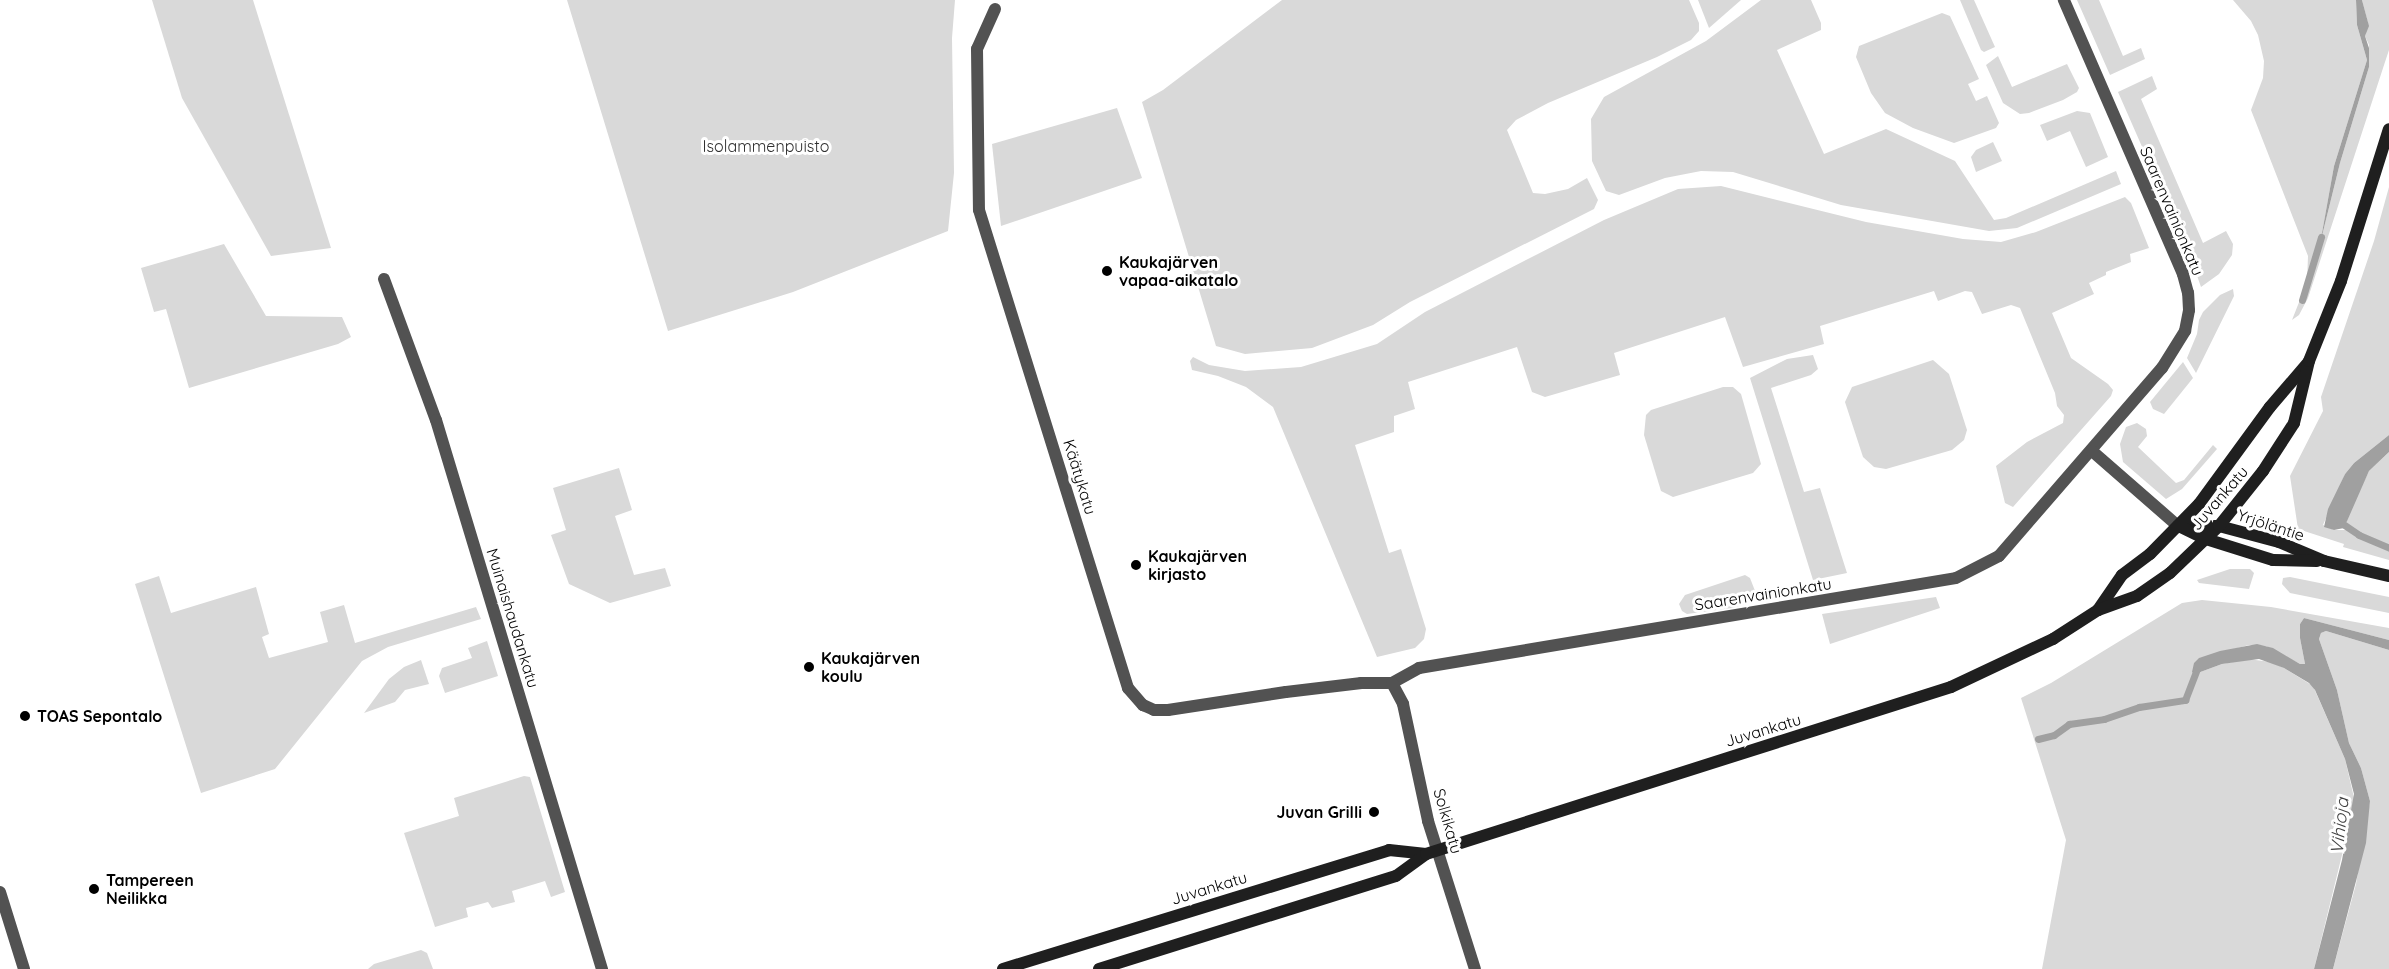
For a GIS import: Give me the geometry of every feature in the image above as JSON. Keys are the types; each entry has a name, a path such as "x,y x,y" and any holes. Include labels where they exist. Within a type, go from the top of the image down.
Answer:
{"main road":[{"name":"Juvankatu","path":"1099,969 1396,876 1432,852 1952,687 2042,644 2098,610 2137,596 2170,573 2219,526 2264,471 2294,423 2309,361 2341,282 2389,129"},
{"name":"Juvankatu","path":"2098,610 2122,575 2150,554 2199,504 2270,407 2309,361"},
{"name":"Yrjöläntie","path":"2178,525 2219,526 2279,542 2324,561 2389,576"},
{"name":"Yrjöläntie","path":"2178,525 2206,539 2273,560 2324,561"},
{"name":"Juvankatu","path":"1004,969 1389,850 1432,852"}],"street":[{"name":"Saarenvainionkatu","path":"1392,683 1419,668 1956,579 1999,556 2092,451 2177,348 2185,331 2189,310 2188,293 2183,274 2064,0"},
{"name":"Käätykatu","path":"994,9 977,49 979,210 1128,688 1143,705 1154,710 1168,710 1286,692 1361,683 1392,683"},
{"name":"Muinaishaudankatu","path":"384,279 436,420 602,969"},
{"path":"2092,451 2178,525"},
{"name":"Solkikatu","path":"1392,683 1403,704 1428,821 1432,852 1475,969"},
{"path":"0,892 24,969"}],"green space":[{"path":"152,0 253,0 331,248 271,256 182,98"},
{"name":"Isolammenpuisto","path":"567,0 955,0 952,38 954,173 948,231 793,292 668,331"},
{"path":"1282,0 1689,0 1699,23 1699,31 1691,40 1657,57 1548,103 1516,120 1507,130 1533,193 1545,194 1568,189 1587,178 1598,200 1594,209 1410,302 1373,325 1312,348 1245,354 1216,346 1142,102 1163,90"},
{"path":"1698,0 1741,0 1709,28"},
{"path":"1761,0 1811,0 1821,23 1821,30 1777,50 1824,154 1886,129 1955,161 1994,220 2006,218 2116,171 2121,184 2017,228 1989,231 1841,205 1733,172 1701,171 1665,178 1619,195 1606,191 1592,161 1591,119 1604,97 1706,41"},
{"path":"1960,0 1974,0 1995,47 1984,52 1981,50"},
{"path":"2077,0 2099,0 2123,56 2141,48 2145,59 2110,75"},
{"path":"2233,0 2356,0 2357,25 2367,60 2334,166 2320,244 2340,163 2369,67 2369,45 2365,36 2368,23 2362,0 2389,0 2389,50 2308,298 2299,315 2292,320 2307,282 2308,256 2251,110 2263,78 2264,61 2258,35 2251,21"},
{"path":"1942,13 1950,16 1979,79 1968,84 1976,101 1987,96 1999,123 1996,128 1954,143 1913,128 1885,113 1871,93 1856,57 1859,46"},
{"path":"1998,56 2012,87 2067,64 2079,88 2077,92 2063,100 2029,113 2020,114 2003,103 1986,65"},
{"path":"2152,76 2157,89 2141,99 2203,243 2226,231 2233,244 2232,255 2219,274 2201,287 2190,256 2118,92"},
{"path":"1117,108 1142,178 1001,226 992,144"},
{"path":"2077,111 2090,113 2108,157 2086,167 2070,131 2047,141 2040,125"},
{"path":"1993,142 2002,161 1976,172 1971,157 1976,150"},
{"path":"1721,186 1866,222 1963,239 2001,242 2036,232 2125,197 2131,203 2149,248 2130,254 2131,262 2106,272 2106,275 2089,283 2094,294 2052,313 2071,358 2108,384 2113,390 2111,396 2013,507 2005,503 1996,466 2027,442 2063,423 2064,415 2057,406 2055,393 2020,308 2011,305 1982,314 1972,292 1965,291 1938,301 1934,291 1820,326 1824,344 1743,367 1725,317 1614,353 1620,375 1545,397 1532,392 1517,347 1408,382 1415,409 1394,416 1394,432 1355,445 1389,553 1401,549 1426,629 1424,639 1415,648 1377,657 1273,407 1246,387 1218,376 1192,370 1190,361 1193,357 1209,365 1245,371 1301,367 1377,344 1425,312 1604,220 1678,189"},
{"path":"2389,187 2389,435 2354,463 2345,474 2323,525 2334,530 2347,530 2347,517 2369,471 2389,452 2389,560 2343,547 2344,544 2298,529 2290,476 2323,411 2321,397 2374,241"},
{"path":"224,244 266,316 342,317 351,337 338,344 189,388 166,309 154,312 141,268"},
{"path":"2233,289 2234,296 2196,373 2187,358 2197,334 2199,320 2203,312 2220,295"},
{"path":"1813,355 1818,369 1811,375 1771,388 1804,492 1820,488 1847,573 1813,580 1750,378 1787,359"},
{"path":"1933,360 1949,374 1967,430 1964,440 1952,450 1886,469 1874,467 1863,457 1845,402 1852,387"},
{"path":"2183,362 2193,378 2164,414 2153,409 2150,402"},
{"path":"1723,387 1733,387 1741,394 1761,464 1753,473 1673,497 1661,491 1644,435 1646,415 1651,410"},
{"path":"2137,423 2146,429 2147,436 2138,447 2176,483 2184,480 2213,445 2217,449 2182,489 2166,499 2123,462 2120,444 2126,427"},
{"path":"619,468 632,510 615,516 634,575 665,568 671,586 610,603 569,584 551,535 566,530 553,488"},
{"path":"2230,569 2250,569 2254,573 2249,589 2199,583 2197,580"},
{"path":"1745,575 1750,578 1757,596 1753,602 1732,608 1687,614 1682,611 1679,604 1685,595"},
{"path":"159,576 171,613 256,587 269,634 262,637 269,658 328,642 320,612 344,605 355,643 476,607 481,619 388,647 362,661 275,769 201,793 135,584"},
{"path":"2290,577 2389,597 2389,613 2290,593 2282,584 2283,578"},
{"path":"1936,597 1940,608 1830,644 1822,614"},
{"path":"2202,600 2271,607 2389,628 2389,640 2304,618 2300,624 2300,638 2305,664 2300,664 2266,646 2249,645 2200,658 2195,674 2222,664 2248,659 2271,662 2284,668 2313,686 2345,759 2355,802 2314,969 2042,969 2066,840 2021,698 2051,683 2182,603"},
{"path":"2326,631 2389,650 2389,969 2333,969 2356,884 2370,801 2361,768 2349,743 2337,690 2319,639 2321,633"},
{"path":"487,641 498,676 445,693 439,676 442,668 472,658 468,648"},
{"path":"421,660 429,684 405,690 395,702 364,713 389,679 404,667"},
{"path":"524,776 530,777 565,892 551,897 545,881 512,891 515,902 492,908 488,902 466,908 468,917 435,927 404,833 459,816 454,798"},
{"path":"421,950 427,953 433,969 368,969 374,964"}],"shaded area":[{"path":"2356,0 2362,0 2369,26 2365,36 2369,48 2369,67 2340,163 2320,244 2334,166 2367,60 2357,25"},
{"path":"2389,435 2389,452 2369,471 2344,528 2334,530 2324,527 2328,509 2345,474 2354,463"},
{"path":"2304,618 2389,640 2389,650 2326,631 2321,633 2319,639 2337,690 2349,743 2361,768 2370,801 2366,843 2333,969 2314,969 2342,860 2354,794 2345,759 2315,690 2309,683 2284,668 2259,659 2222,664 2195,674 2192,672 2194,663 2199,658 2220,651 2257,644 2273,648 2300,664 2305,664 2300,638 2300,624"}],"waterway":[{"path":"2302,300 2321,237"},
{"path":"2340,522 2359,535 2389,548"},
{"path":"2038,739 2054,735 2069,724 2104,719 2139,707 2185,700 2197,669"}],"place":[{"name":"Kaukajärven vapaa-aikatalo","path":"1107,271"},
{"name":"Kaukajärven kirjasto","path":"1136,565"},
{"name":"Kaukajärven koulu","path":"809,667"},
{"name":"TOAS Sepontalo","path":"25,716"},
{"name":"Juvan Grilli","path":"1374,812"},
{"name":"Tampereen Neilikka","path":"94,889"}],"water label":[{"name":"Vihioja","path":"2340,826"}]}
